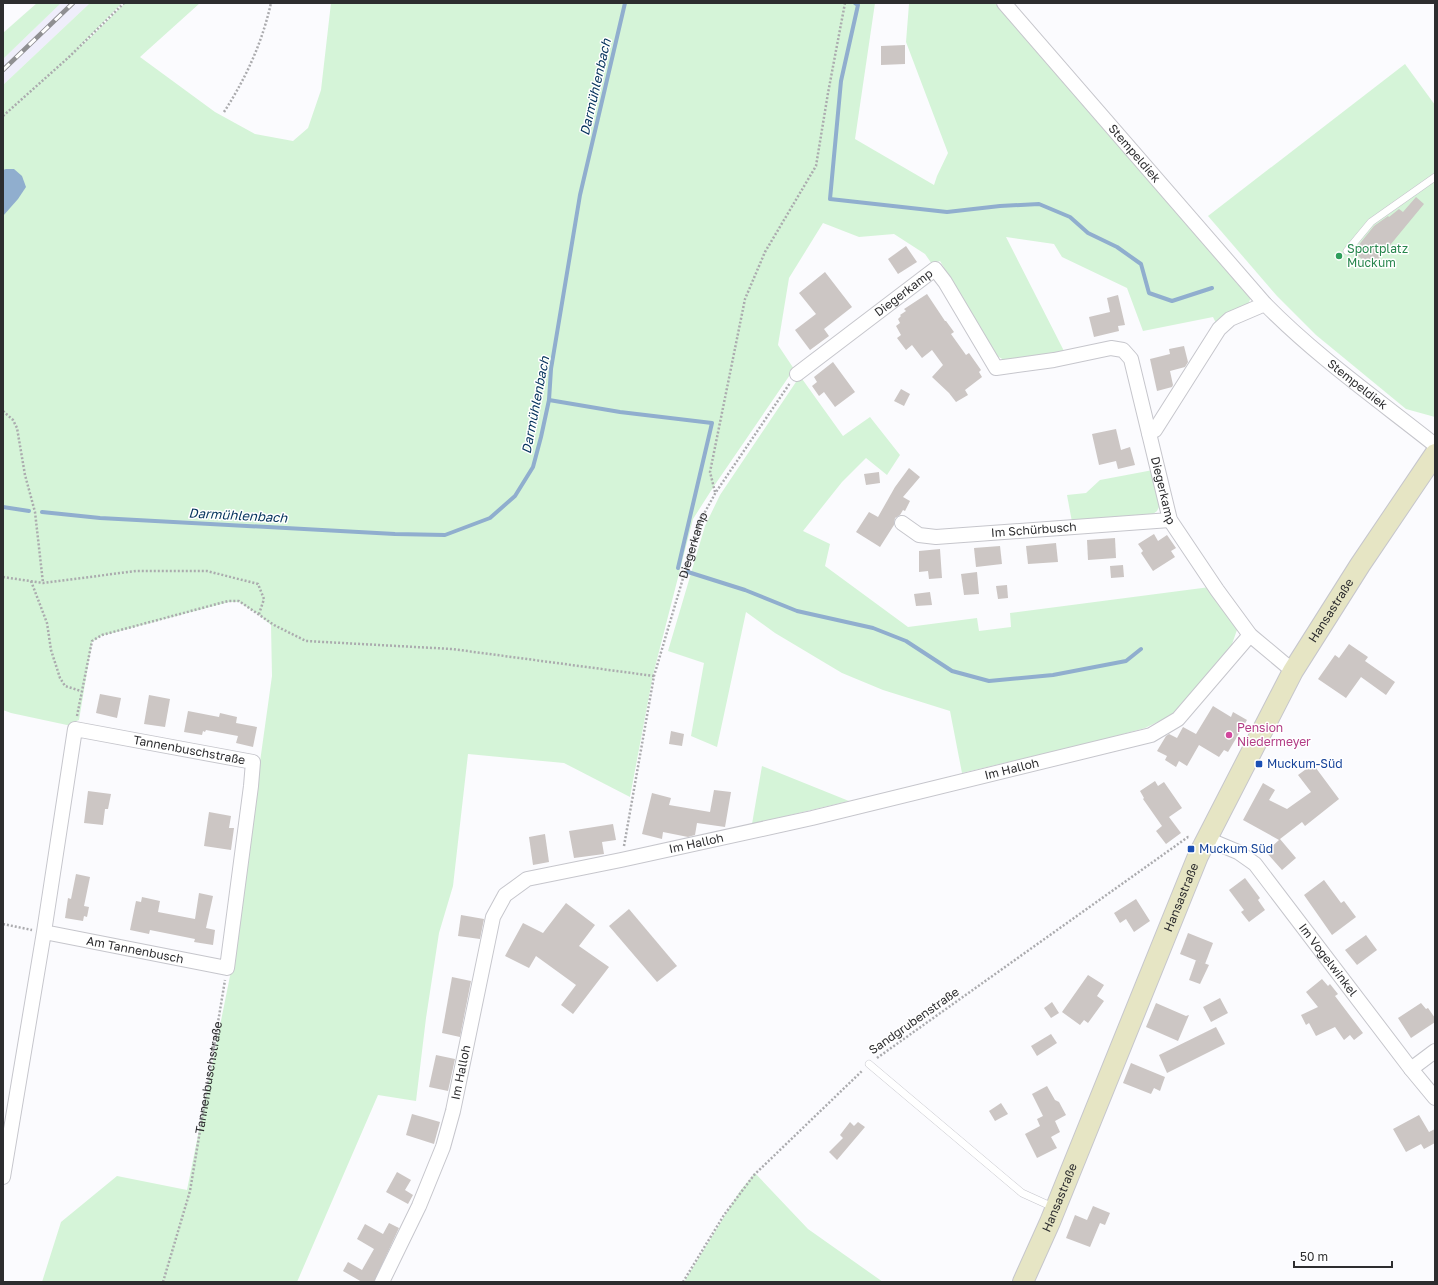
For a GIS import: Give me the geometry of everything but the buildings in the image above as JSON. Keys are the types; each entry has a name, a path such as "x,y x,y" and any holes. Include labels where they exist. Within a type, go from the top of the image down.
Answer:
{"main road":[{"name":"Hansastraße","path":"1023,1282 1055,1208 1198,856 1293,671 1360,565 1435,454"}],"street":[{"name":"Stempeldiek","path":"1004,3 1265,304 1284,323 1328,360 1435,445"},
{"name":"Diegerkamp","path":"796,374 934,269 945,282 996,368 1054,360 1111,348 1123,350 1131,359 1170,520 1217,590 1250,635 1293,671"},
{"path":"1149,433 1155,430 1219,329 1230,319 1265,304"},
{"name":"Im Schürbusch","path":"902,523 919,535 936,537 1170,520"},
{"name":"Im Halloh","path":"382,1282 419,1206 443,1147 453,1111 493,917 505,895 527,879 812,818 1151,735 1178,719 1250,635"},
{"path":"3,1177 44,932 75,729"},
{"name":"Tannenbuschstraße","path":"75,729 253,762 252,786 226,968"},
{"name":"Im Vogelwinkel","path":"1207,839 1238,852 1255,864 1411,1069 1435,1098"},
{"name":"Am Tannenbusch","path":"44,932 226,968"},
{"path":"1411,1069 1435,1051"}],"lane":[{"path":"1347,251 1371,222 1435,176"},
{"path":"869,1064 1022,1192 1055,1208"}],"path":[{"path":"3,116 69,57 124,3"},
{"path":"224,112 238,91 258,49 271,3"},
{"path":"716,492 710,472 746,299 765,252 816,166 845,3"},
{"name":"Diegerkamp","path":"621,860 654,676 700,521 716,492 796,374"},
{"path":"3,411 13,420 17,428 25,475 35,512 43,582"},
{"path":"3,577 43,582 136,571 207,571 258,584 264,599 259,614"},
{"path":"31,581 47,623 51,650 60,678 66,686 81,691"},
{"path":"75,729 81,691 92,641 102,635 228,600 239,601 274,625 306,641 452,649 654,676"},
{"name":"Sandgrubenstraße","path":"683,1282 724,1215 754,1175 869,1064 1188,837 1207,839"},
{"path":"3,924 44,932"},
{"name":"Tannenbuschstraße","path":"163,1282 190,1191 226,968"}],"shaded area":[{"path":"61,3 90,3 3,85 3,59"}],"green space":[{"path":"37,3 61,3 3,59 3,33"},
{"path":"90,3 122,3 76,50 125,3 200,3 140,57 215,112 255,134 293,141 308,128 321,90 331,3 875,3 855,139 934,185 948,153 906,42 909,4 896,3 995,3 1251,297 1248,305 1217,325 1213,317 1143,331 1127,288 1062,257 1054,244 1006,237 1064,351 1018,362 1006,361 997,356 940,261 932,264 925,254 894,234 859,237 823,223 789,278 778,345 794,369 693,519 653,675 630,797 564,763 468,754 453,886 439,933 426,1018 416,1101 378,1095 297,1282 42,1282 61,1222 117,1176 187,1190 230,976 272,676 271,625 258,614 239,602 229,602 101,636 92,642 79,720 74,722 74,724 67,725 3,710 3,85"},
{"name":"Sportplatz Muckum","path":"1405,64 1435,105 1435,417 1406,409 1316,335 1277,296 1208,216"},
{"path":"800,376 843,436 870,417 900,455 887,475 866,458 842,482 803,531 830,544 825,566 908,627 977,618 979,631 1011,627 1010,613 1210,587 1238,627 1231,647 1192,698 1174,714 1145,728 962,773 950,711 883,690 842,673 775,633 746,612 717,747 691,736 704,663 668,651 705,526 720,495"},
{"path":"1153,470 1160,505 1157,511 1153,514 1072,522 1067,495 1086,493 1100,480"},
{"path":"762,766 849,801 752,824"},
{"path":"755,1173 808,1229 883,1282 684,1282 740,1191"}],"water":[{"path":"14,169 22,176 26,187 3,216 3,170"}],"waterway":[{"name":"Darmühlenbach","path":"42,512 100,518 395,534 445,535 490,518 515,496 533,467 541,437 549,400 551,369 580,195 625,3"},
{"path":"855,3 858,5 841,81 830,199 947,212 1000,206 1039,204 1070,217 1088,233 1117,247 1141,264 1149,293 1172,301 1212,288"},
{"path":"549,400 620,412 712,423 678,568"},
{"name":"Darmühlenbach","path":"3,507 29,511"},
{"path":"688,572 745,590 797,611 873,628 906,641 952,671 989,681 1053,675 1126,661 1141,649"}],"railway":[{"path":"3,70 73,3"}],"place":[{"name":"Sportplatz Muckum","path":"1339,256"},
{"name":"Pension Niedermeyer","path":"1229,735"},
{"name":"Muckum-Süd","path":"1259,764"},
{"name":"Muckum Süd","path":"1191,849"}]}
